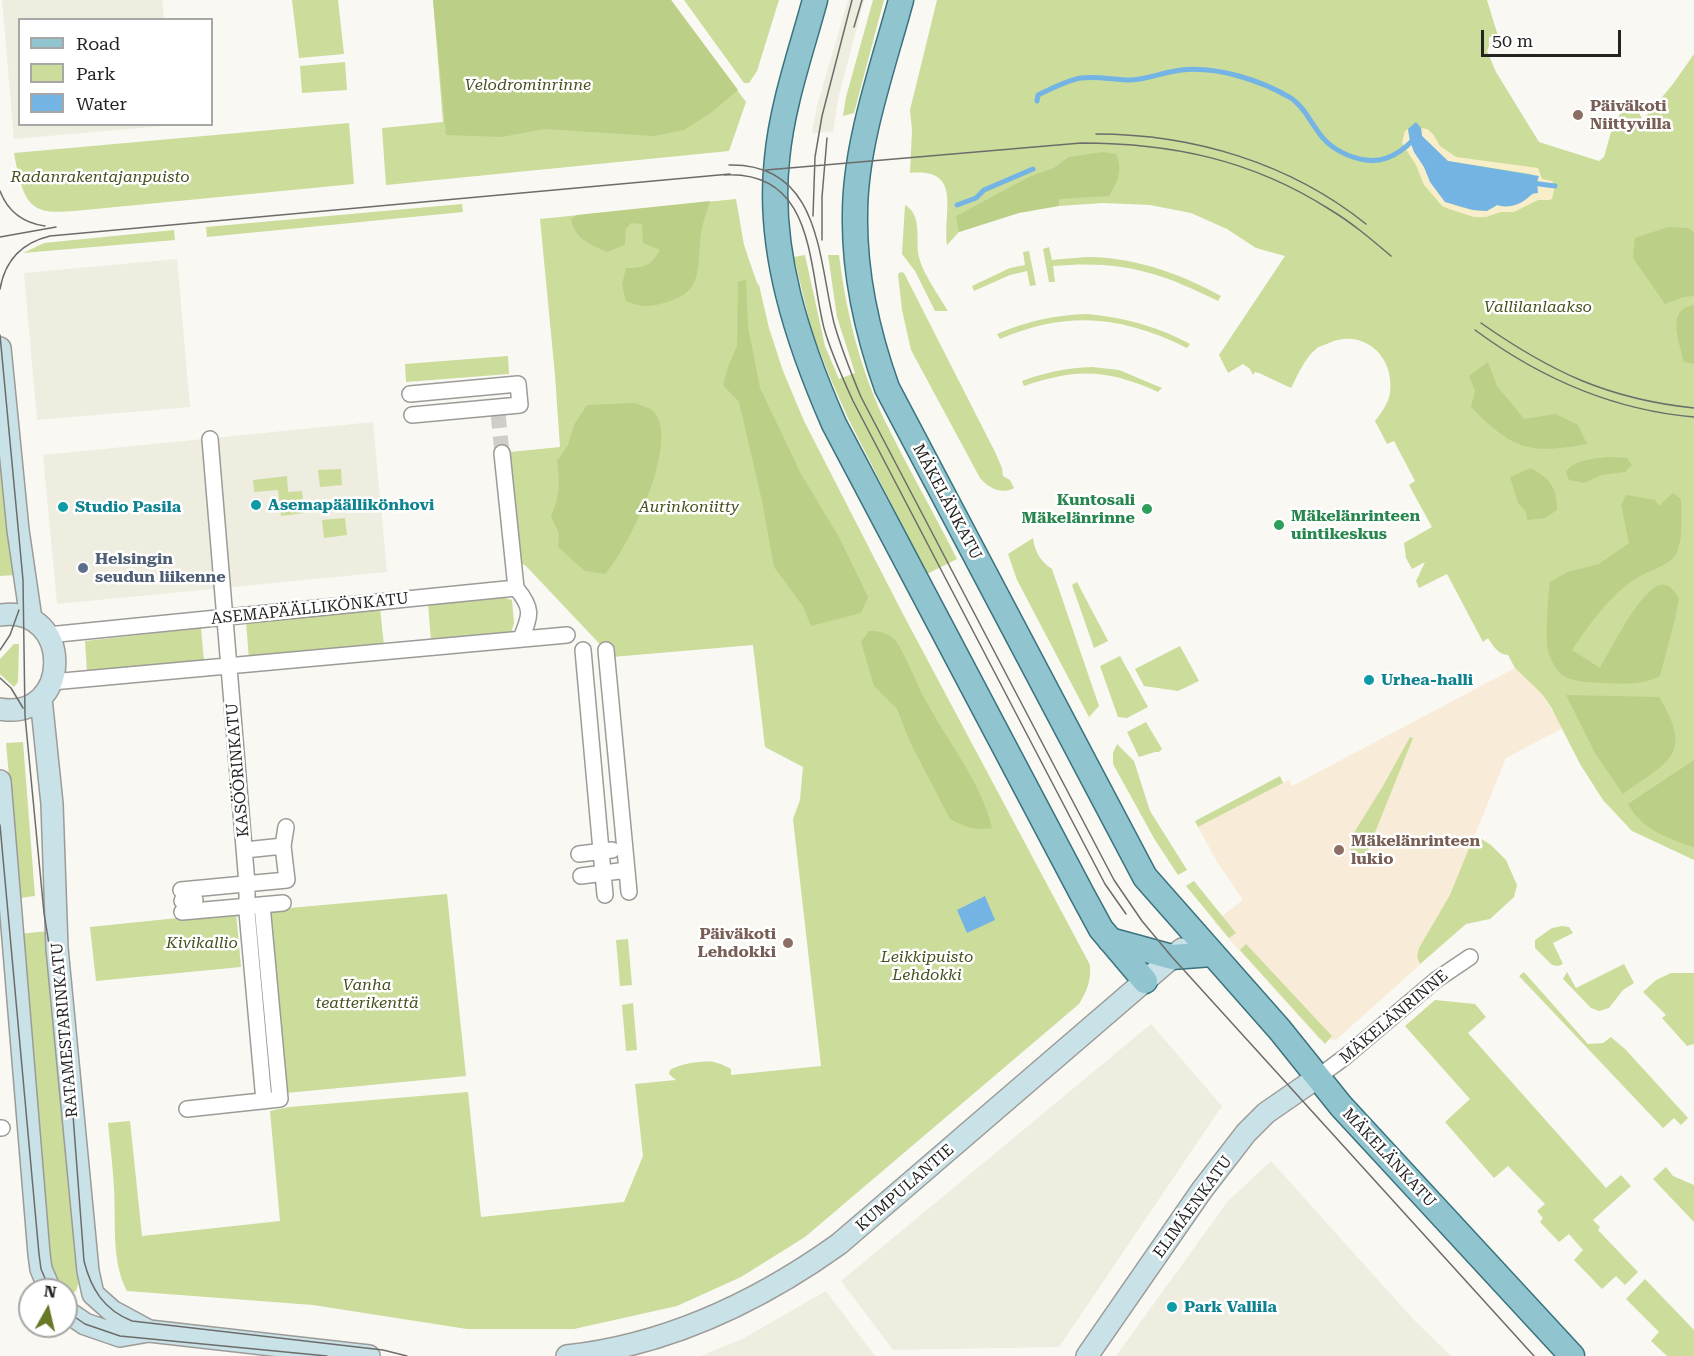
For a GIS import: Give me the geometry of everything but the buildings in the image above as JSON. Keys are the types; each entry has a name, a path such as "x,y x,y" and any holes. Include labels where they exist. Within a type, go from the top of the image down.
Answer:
{"main road":[{"path":"816,0 782,123 776,172 780,253 799,334 813,377 834,424 1101,929 1145,981"},
{"name":"MÄKELÄNKATU","path":"901,0 868,121 857,182 855,212 861,291 877,360 887,388 1144,877 1280,1030 1341,1106 1572,1356"},
{"path":"0,348 16,509 31,620"},
{"path":"0,615 19,615 40,626 48,635"},
{"name":"RATAMESTARINKATU","path":"48,635 55,649 56,669 47,690 57,948 88,1271 93,1294 112,1311 149,1331"},
{"path":"0,709 18,709 34,703 47,690"},
{"path":"0,781 39,1254 45,1278"},
{"path":"1110,940 1173,957 1204,946"},
{"name":"KUMPULANTIE","path":"567,1356 618,1348 686,1329 740,1305 818,1259 1173,957"},
{"name":"ELIMÄENKATU","path":"1087,1356 1202,1190 1246,1133 1266,1113 1318,1077"},
{"path":"78,1319 85,1324 120,1336 149,1331 369,1356"}],"street":[{"path":"410,394 518,384 520,405 498,410 412,415"},
{"name":"KASÖÖRINKATU","path":"210,439 248,884 254,905 273,1028 280,1099 264,1101 257,1030 254,905"},
{"path":"502,453 516,588 526,601 529,610 529,619 521,638"},
{"name":"ASEMAPÄÄLLIKÖNKATU","path":"48,635 516,588"},
{"path":"47,690 230,666 567,635"},
{"path":"583,650 605,895"},
{"path":"606,650 613,723 620,765 619,785 629,892"},
{"path":"590,725 613,723"},
{"path":"595,787 619,785"},
{"path":"283,903 254,905 188,900 248,884 286,880 283,846 286,827"},
{"path":"245,850 283,846"},
{"path":"579,854 625,849"},
{"path":"581,876 627,870"},
{"name":"MÄKELÄNRINNE","path":"1318,1077 1436,980 1470,957"},
{"path":"257,1030 273,1028"},
{"path":"188,1109 264,1101"}],"shaded area":[{"path":"2,0 162,0 164,18 18,18 18,126 164,126 14,139"},
{"path":"848,0 864,0 838,99 833,132 812,133 817,106"},
{"path":"177,259 190,407 37,420 24,273"},
{"path":"373,422 387,572 57,604 43,455"},
{"name":"Mäkelänrinteen lukio","path":"1515,668 1542,694 1563,728 1506,758 1451,895 1472,918 1336,1040 1319,1039 1214,922 1243,900 1216,860 1198,827 1289,780 1292,786"},
{"path":"1151,1024 1222,1106 1059,1347 893,1350 841,1281"},
{"path":"1271,1161 1413,1319 1451,1356 1116,1356 1228,1201"},
{"path":"826,1291 875,1356 701,1356 744,1338"}],"green space":[{"path":"292,0 338,0 344,54 299,58"},
{"name":"Velodrominrinne","path":"433,0 671,0 746,102 729,151 386,185 382,128 443,122"},
{"name":"Velodrominrinne","path":"433,0 671,0 738,90 712,112 684,130 654,136 544,129 502,137 446,135"},
{"path":"684,0 779,0 757,71 749,83 744,83"},
{"path":"873,0 884,0 854,113 843,116 846,97"},
{"name":"Vallilanlaakso","path":"937,0 1487,0 1498,36 1489,37 1487,51 1496,72 1539,142 1599,161 1604,157 1611,132 1621,112 1636,108 1643,120 1694,54 1694,860 1632,831 1603,800 1580,764 1551,707 1542,694 1515,668 1508,655 1499,652 1488,638 1483,642 1447,574 1419,588 1416,581 1425,562 1412,569 1406,558 1404,543 1432,527 1409,485 1415,481 1394,441 1387,444 1375,421 1388,401 1390,380 1382,357 1374,348 1354,339 1342,339 1319,347 1305,362 1291,388 1259,373 1255,372 1253,375 1250,369 1243,364 1228,373 1219,355 1285,256 1256,248 1227,229 1191,213 1150,205 1103,203 1059,206 1059,201 1052,201 959,232 947,245 948,206 944,184 938,177 927,173 910,173 912,130 910,110"},
{"path":"345,62 347,90 302,93 300,66"},
{"name":"Radanrakentajanpuisto","path":"349,123 354,184 75,211 46,211 36,207 23,190 14,153"},
{"path":"1103,152 1116,154 1119,165 1117,181 1109,196 1059,199 1059,206 1019,213 959,232 956,216 1031,176 1054,168 1069,157"},
{"name":"Aurinkoniitty","path":"736,199 744,245 759,285 769,328 783,371 804,421 904,616 1090,965 1089,981 1082,999 1079,1004 805,1237 741,1277 677,1306 574,1329 467,1329 313,1305 127,1291 116,1254 114,1181 108,1123 130,1121 142,1236 280,1221 270,1111 289,1107 468,1092 481,1217 624,1202 643,1156 635,1084 676,1080 669,1074 670,1070 699,1062 723,1065 731,1069 731,1075 821,1066 793,819 800,800 803,767 765,747 753,645 612,657 521,563 510,452 560,447 540,219"},
{"path":"710,201 701,232 699,263 695,280 686,293 678,298 651,306 626,301 622,285 626,268 646,265 660,250 643,243 642,224 631,223 626,229 625,245 607,252 579,236 571,219 577,215"},
{"path":"462,204 463,212 207,237 206,227"},
{"path":"905,205 911,209 916,221 920,263 948,311 935,311 915,271 902,254"},
{"path":"1668,227 1688,228 1694,232 1694,296 1683,297 1665,304 1633,258 1635,238"},
{"path":"174,230 175,240 23,253 44,243"},
{"path":"1049,247 1052,260 1093,257 1143,264 1191,281 1221,296 1218,301 1157,275 1099,265 1053,266 1055,282 1049,282 1043,249"},
{"path":"1029,251 1036,285 1030,286 1027,271 1010,275 974,291 972,286 1010,268 1025,265 1023,252"},
{"path":"805,255 825,346 839,379 855,373 837,317 828,255 839,255 850,319 868,381 885,421 957,559 927,574 848,418 812,332 794,257"},
{"path":"904,273 995,452 1003,476 1010,480 1014,488 1000,491 987,485 980,478 911,350 902,310 898,274"},
{"path":"746,280 748,327 760,388 801,474 840,539 868,597 861,613 811,626 803,606 774,567 762,501 739,402 723,385 737,346 738,282"},
{"path":"1694,305 1694,364 1684,362 1678,337 1677,320 1685,308"},
{"path":"1088,314 1140,324 1165,332 1190,344 1187,348 1140,329 1117,323 1095,321 1049,324 1000,339 997,334 1041,319"},
{"path":"508,356 509,374 406,382 405,364"},
{"path":"1488,362 1497,386 1524,419 1556,414 1578,425 1587,444 1550,449 1535,448 1510,440 1498,432 1471,407 1475,391 1469,376"},
{"path":"1092,367 1119,370 1162,388 1158,392 1123,379 1092,374 1060,376 1024,386 1022,381 1057,371"},
{"path":"635,403 653,411 661,428 661,448 656,471 638,520 615,561 605,574 585,571 558,547 559,533 551,517 558,489 557,461 568,445 574,425 587,405"},
{"path":"0,415 15,575 0,576"},
{"path":"1608,457 1627,458 1632,465 1625,472 1601,475 1584,483 1569,480 1566,472 1574,464"},
{"path":"1531,468 1551,484 1556,495 1557,510 1545,518 1527,520 1526,512 1518,503 1510,477"},
{"path":"341,469 342,485 320,487 318,470"},
{"path":"287,476 288,492 302,491 304,513 281,516 278,490 254,492 253,480"},
{"path":"1673,493 1681,499 1681,534 1676,554 1669,561 1637,578 1618,593 1601,611 1572,650 1600,668 1619,633 1638,605 1657,586 1665,585 1679,598 1660,676 1641,682 1621,684 1581,681 1563,675 1552,662 1547,645 1550,582 1568,572 1599,564 1629,543 1621,505 1626,495 1655,500 1659,506"},
{"path":"345,518 347,535 324,538 322,520"},
{"path":"1033,538 1039,556 1052,569 1099,706 1089,717 1017,580 1008,554"},
{"path":"1077,582 1108,641 1094,648 1072,585"},
{"path":"501,597 512,600 514,623 511,633 431,640 428,604"},
{"path":"380,608 384,646 249,659 246,622"},
{"path":"201,628 204,661 87,672 85,641"},
{"path":"869,631 885,633 898,644 926,701 972,778 992,828 971,828 950,819 910,742 897,709 874,686 861,642"},
{"path":"14,644 19,644 18,682 14,687 0,674 0,659"},
{"path":"1180,646 1199,681 1178,691 1144,686 1135,669"},
{"path":"1120,656 1148,707 1127,718 1118,717 1100,666"},
{"path":"1566,695 1659,697 1675,732 1675,744 1671,755 1653,773 1623,794 1595,753"},
{"path":"1146,722 1162,749 1159,752 1139,757 1127,732"},
{"path":"1410,737 1413,738 1363,862 1351,852 1350,839"},
{"path":"23,742 35,896 20,898 6,743"},
{"path":"1117,744 1134,761 1150,811 1187,870 1178,875 1155,840 1113,764 1113,753"},
{"path":"1694,760 1694,847 1656,832 1640,820 1628,804"},
{"path":"1280,776 1283,783 1198,827 1195,821"},
{"path":"1480,838 1506,860 1517,885 1514,897 1490,919 1466,924 1420,964 1417,956 1419,948 1450,895 1472,841"},
{"path":"1194,881 1236,933 1229,938 1186,886"},
{"name":"Vanha teatterikenttä","path":"447,894 466,1076 286,1093 267,910"},
{"name":"Kivikallio","path":"236,912 241,967 96,981 90,927"},
{"path":"1569,927 1573,933 1553,943 1563,964 1552,965 1535,948 1535,940 1552,928"},
{"path":"48,931 81,1275 78,1285 78,1278 53,1278 48,1256 19,934"},
{"path":"628,939 632,985 620,986 616,940"},
{"path":"1246,944 1332,1036 1325,1044 1240,950"},
{"path":"1624,964 1634,983 1623,990 1609,1008 1599,1011 1591,1008 1563,979 1567,972 1576,988"},
{"path":"1524,972 1588,1044 1603,1043 1611,1037 1626,1050 1688,1118 1681,1125 1674,1118 1663,1128 1519,976"},
{"path":"1671,973 1694,973 1694,1044 1687,1046 1662,1018 1666,1015 1643,992 1656,980"},
{"path":"1435,1000 1475,1004 1486,1017 1468,1033 1606,1188 1621,1175 1631,1186 1593,1220 1600,1227 1598,1230 1638,1272 1625,1285 1616,1276 1602,1289 1574,1260 1583,1250 1569,1234 1559,1242 1540,1222 1543,1218 1537,1211 1545,1204 1508,1166 1494,1178 1445,1122 1470,1099 1405,1026"},
{"path":"633,1003 637,1050 626,1051 622,1005"},
{"path":"1666,1167 1673,1176 1694,1185 1694,1222 1653,1179"},
{"path":"1645,1279 1694,1330 1694,1356 1667,1356 1651,1341 1659,1332 1626,1299"}],"sand":[{"path":"1421,128 1427,129 1440,146 1456,157 1538,168 1542,179 1552,181 1555,186 1552,199 1538,200 1514,212 1501,212 1486,217 1474,217 1442,206 1424,185 1416,165 1402,143 1405,131 1408,129 1412,145 1435,188 1447,202 1472,210 1484,211 1497,205 1516,204 1533,193 1531,174 1448,161 1422,136"}],"water":[{"path":"1416,122 1421,128 1422,136 1448,161 1539,176 1538,193 1532,194 1515,205 1497,205 1487,211 1473,210 1445,202 1430,182 1410,141 1408,129"},
{"path":"985,896 995,920 967,933 957,910"}],"waterway":[{"path":"1037,101 1038,95 1081,78 1131,80 1181,70 1209,70 1252,80 1291,98 1328,143 1353,157 1371,161 1386,158 1401,151 1414,139"},
{"path":"957,205 976,198 984,190 1033,169"},
{"path":"1532,183 1555,186"}],"tunnel":[{"path":"498,413 502,453"}],"tram line":[{"path":"813,216 815,157 822,116 852,0"},
{"path":"854,27 862,0"},
{"path":"1096,134 1168,139 1239,156 1305,184 1366,224"},
{"path":"822,240 822,197 827,138"},
{"path":"766,170 1081,143 1147,146 1210,158 1271,178 1337,214 1391,256"},
{"path":"729,165 759,169 782,180 798,197 810,219 818,244 834,323 861,397 1114,880 1142,921 1172,957 1534,1356"},
{"path":"0,289 6,269 16,254 31,243 50,236 730,174"},
{"path":"724,175 754,178 776,188 791,205 802,226 809,251 824,328 853,401 1105,884 1126,914"},
{"path":"0,191 7,205 17,215 45,226"},
{"path":"0,237 56,227"},
{"path":"1481,323 1556,369 1607,390 1634,398 1694,408"},
{"path":"1475,330 1525,363 1579,389 1635,407 1694,417"},
{"path":"0,335 23,580 25,716 44,913 70,1075 84,1261 91,1281 106,1305 132,1321 383,1350 407,1356"},
{"path":"0,650 10,635 19,610"},
{"path":"0,678 11,688 23,708"},
{"path":"0,825 39,1254 45,1278"},
{"path":"78,1319 85,1324 120,1336 327,1356"}],"place":[{"name":"Päiväkoti Niittyvilla","path":"1578,115"},
{"name":"Asemapäällikönhovi","path":"256,505"},
{"name":"Studio Pasila","path":"63,507"},
{"name":"Kuntosali Mäkelänrinne","path":"1147,509"},
{"name":"Mäkelänrinteen uintikeskus","path":"1279,525"},
{"name":"Helsingin seudun liikenne","path":"83,568"},
{"name":"Urhea-halli","path":"1369,680"},
{"name":"Mäkelänrinteen lukio","path":"1339,850"},
{"name":"Päiväkoti Lehdokki","path":"788,943"},
{"name":"Park Vallila","path":"1172,1307"}],"park label":[{"name":"Leikkipuisto Lehdokki","path":"927,966"}]}
